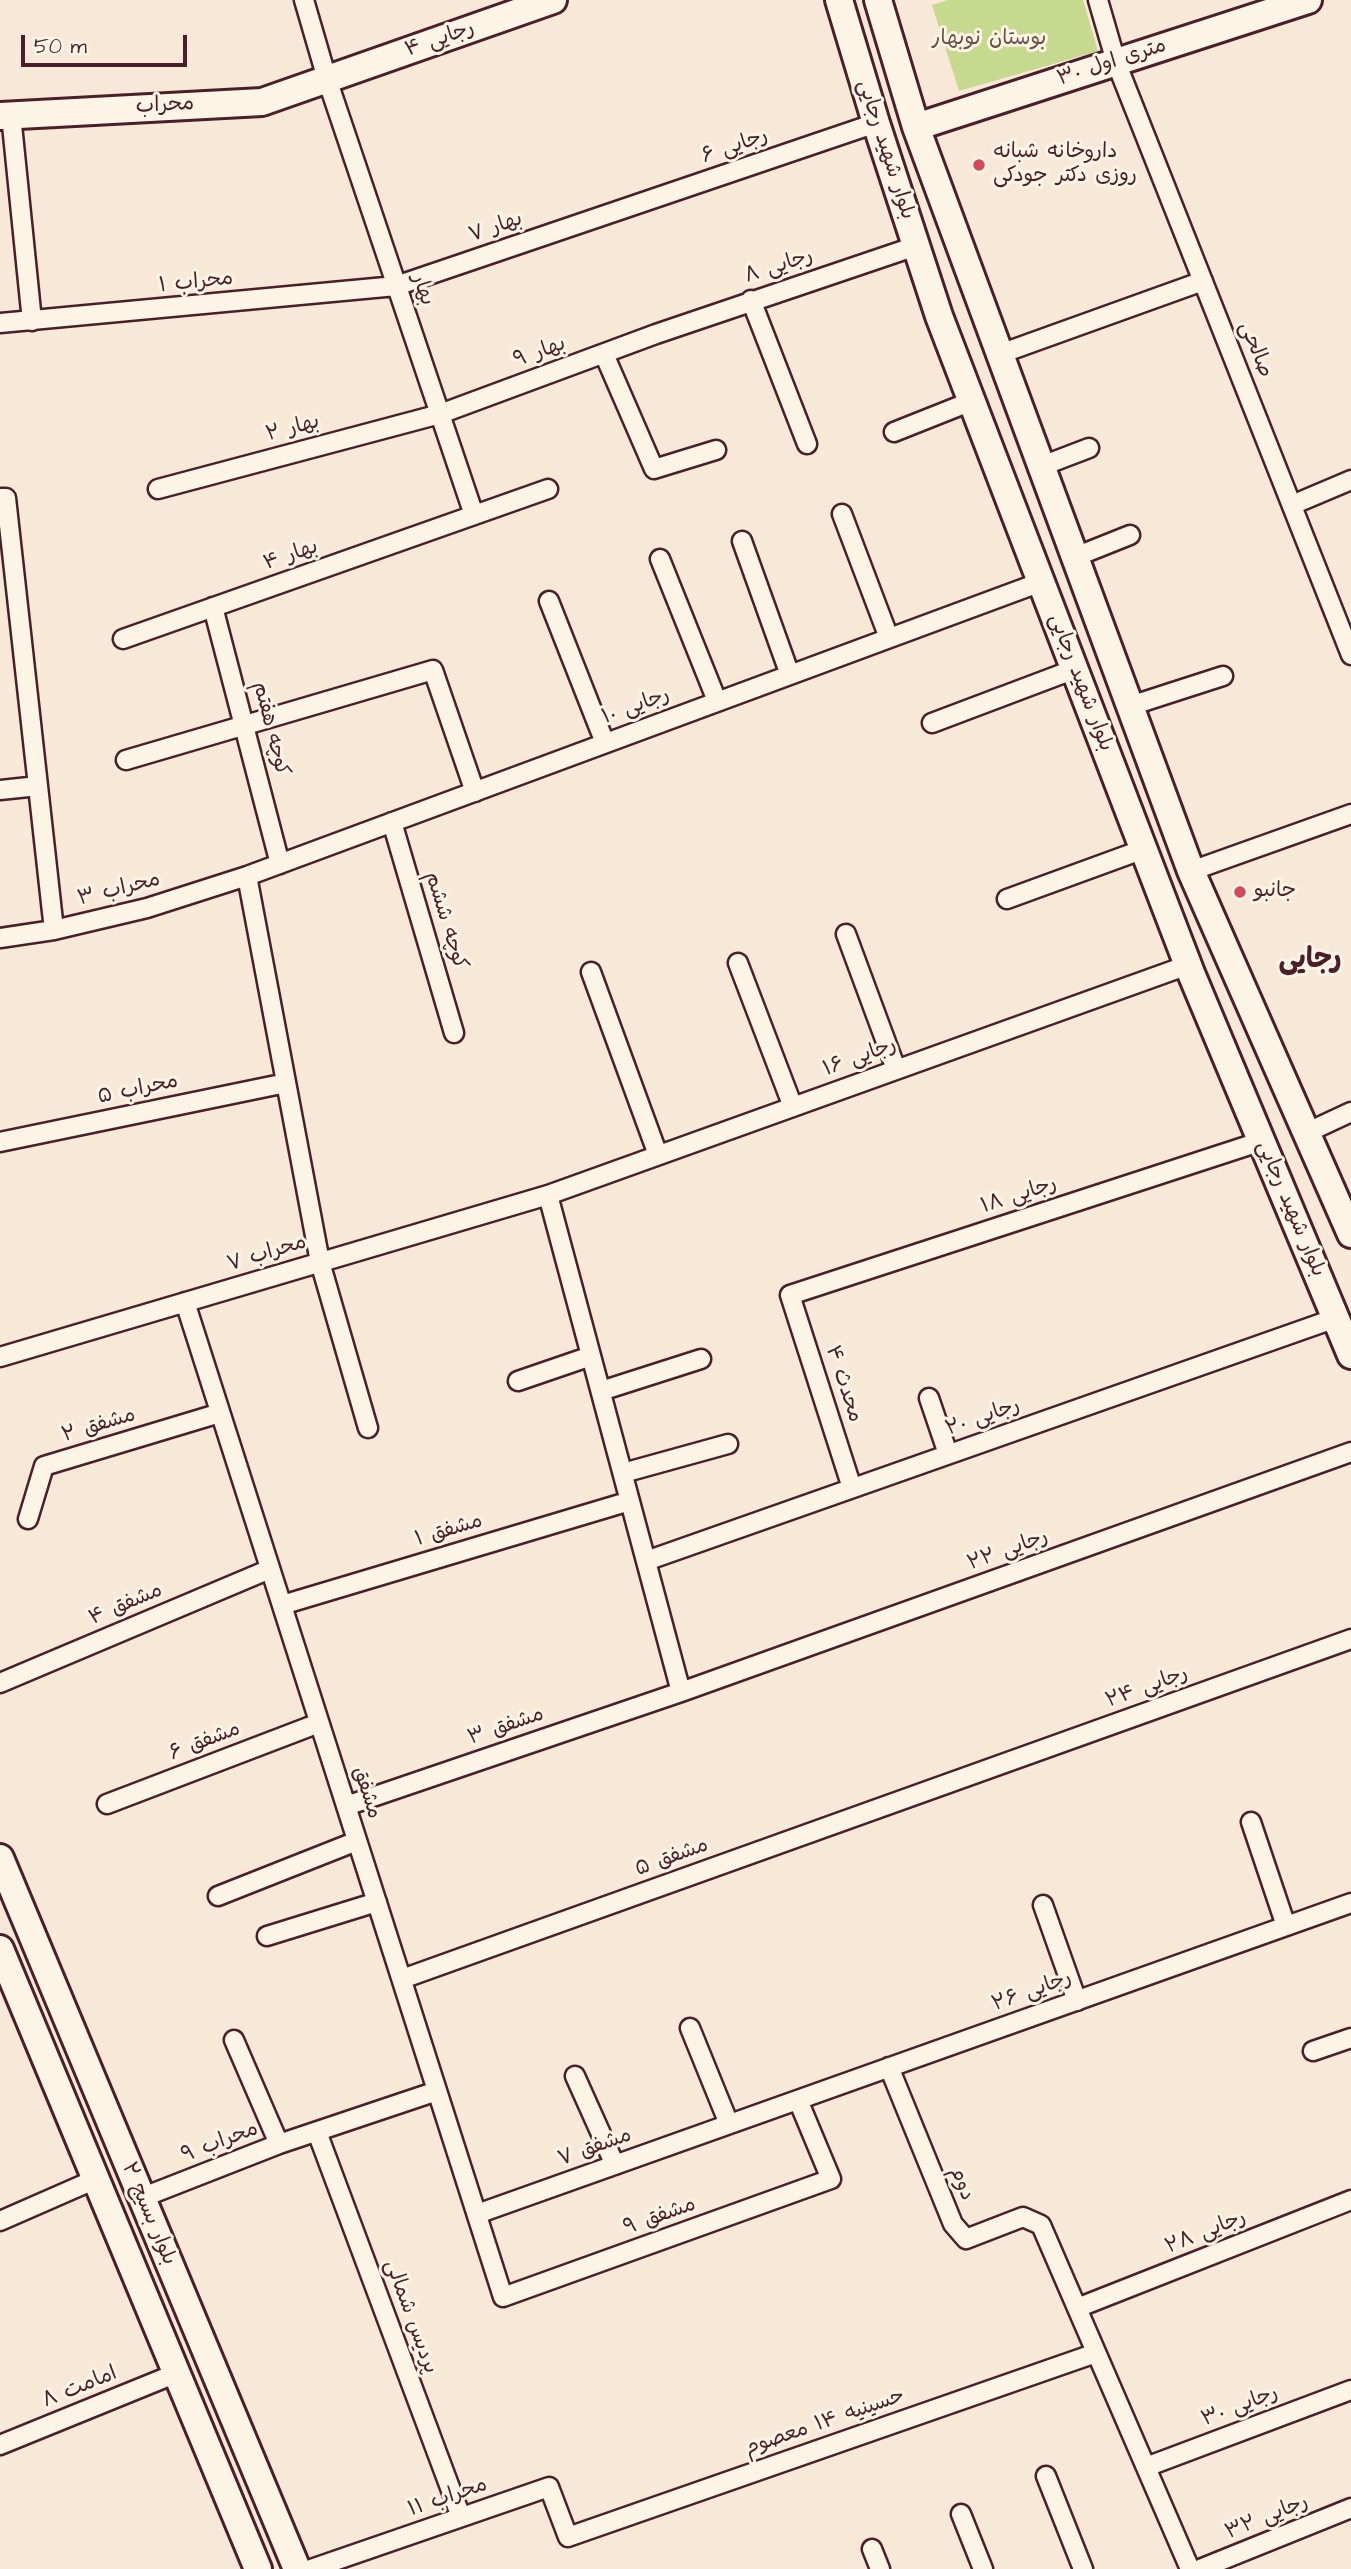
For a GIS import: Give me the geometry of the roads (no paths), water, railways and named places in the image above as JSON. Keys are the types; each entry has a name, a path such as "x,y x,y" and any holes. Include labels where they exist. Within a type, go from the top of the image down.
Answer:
{"main road":[{"name":"رجایی ۴","path":"327,79 553,0"},
{"name":"بلوار شهید رجایی","path":"839,0 939,316 1188,965 1351,1354"},
{"name":"بلوار شهید رجایی","path":"878,0 916,127 1191,871 1306,1133 1348,1220"},
{"name":"۳۰ متری اول","path":"916,127 1308,0"},
{"name":"محراب","path":"6,116 262,102 327,79"},
{"name":"بلوار بسیج ۲","path":"0,1858 297,2569"},
{"name":"بلوار بسیج ۲","path":"0,1949 9,1994 75,2129 177,2373 252,2567"},
{"path":"75,2129 107,2115"}],"street":[{"name":"بهار","path":"304,0 327,79 474,515"},
{"name":"صالحی","path":"1098,0 1116,62 1292,505 1346,626 1351,655"},
{"path":"6,116 32,321"},
{"name":"رجایی ۶","path":"610,213 876,123"},
{"name":"بهار ۷","path":"396,286 610,213"},
{"name":"رجایی ۸","path":"656,334 916,246"},
{"path":"1000,354 1203,281"},
{"name":"محراب ۱","path":"0,323 396,286"},
{"path":"751,300 807,444"},
{"name":"بهار ۹","path":"440,414 656,334"},
{"path":"604,354 654,469 716,450"},
{"path":"894,432 972,401"},
{"name":"بهار ۲","path":"158,489 440,414"},
{"path":"1042,466 1089,448"},
{"path":"1292,505 1351,480"},
{"name":"بهار ۴","path":"123,639 548,489"},
{"path":"3,498 54,930"},
{"path":"842,514 889,638"},
{"path":"1075,557 1130,535"},
{"path":"741,541 790,675"},
{"path":"660,559 717,701"},
{"name":"رجایی ۱۰","path":"247,876 1041,582"},
{"path":"549,601 605,743"},
{"name":"کوچه هفتم","path":"214,607 280,864"},
{"path":"932,723 1075,669"},
{"path":"126,761 433,670 475,792"},
{"path":"1130,706 1223,676"},
{"path":"0,790 38,786"},
{"path":"1191,871 1351,814"},
{"name":"کوچه ششم","path":"392,822 454,1033"},
{"path":"1006,899 1144,849"},
{"path":"247,876 320,1262 368,1428"},
{"name":"محراب ۳","path":"0,939 54,930 147,908 247,876"},
{"path":"846,934 896,1069"},
{"path":"738,963 793,1107"},
{"name":"رجایی ۱۶","path":"548,1195 1188,965"},
{"path":"591,972 658,1155"},
{"name":"محراب ۵","path":"0,1142 286,1083"},
{"path":"1306,1133 1351,1112"},
{"name":"رجایی ۱۸","path":"790,1295 1262,1141"},
{"path":"548,1195 681,1692"},
{"name":"محراب ۷","path":"0,1357 548,1195"},
{"name":"محدث ۴","path":"790,1295 852,1488"},
{"name":"مشفق","path":"185,1302 503,2297"},
{"name":"رجایی ۲۰","path":"646,1561 1336,1318"},
{"path":"518,1381 591,1356"},
{"path":"601,1391 701,1359"},
{"path":"929,1398 948,1454"},
{"name":"مشفق ۲","path":"28,1520 44,1466 220,1413"},
{"path":"623,1473 728,1444"},
{"name":"رجایی ۲۲","path":"681,1692 1351,1452"},
{"name":"مشفق ۱","path":"282,1605 630,1502"},
{"name":"مشفق ۴","path":"0,1683 270,1569"},
{"name":"رجایی ۲۴","path":"958,1780 1351,1639"},
{"name":"مشفق ۳","path":"346,1806 681,1692"},
{"name":"مشفق ۶","path":"107,1804 319,1723"},
{"name":"مشفق ۵","path":"402,1979 958,1780"},
{"path":"1251,1822 1286,1926"},
{"path":"218,1896 357,1841"},
{"path":"267,1936 377,1902"},
{"name":"رجایی ۲۶","path":"729,2124 1351,1903"},
{"path":"1043,1905 1077,2001"},
{"path":"690,2028 729,2124"},
{"path":"1313,2051 1351,2038"},
{"path":"234,2040 279,2144"},
{"name":"دوم","path":"889,2067 953,2224 966,2239 1023,2217 1041,2225 1077,2308"},
{"path":"575,2076 615,2165"},
{"name":"محراب ۹","path":"141,2198 279,2144 437,2091"},
{"name":"مشفق ۹","path":"503,2297 831,2179 798,2100"},
{"name":"مشفق ۷","path":"477,2214 729,2124"},
{"name":"پردیس شمالی","path":"317,2132 461,2517"},
{"path":"0,2221 96,2179"},
{"name":"رجایی ۲۸","path":"1077,2308 1351,2200"},
{"path":"1077,2308 1190,2569"},
{"name":"حسینیه ۱۴ معصوم","path":"568,2536 1096,2354"},
{"name":"امامت ۸","path":"0,2445 177,2373"},
{"name":"رجایی ۳۰","path":"1146,2467 1351,2389"},
{"path":"1046,2476 1083,2569"},
{"name":"محراب ۱۱","path":"311,2569 549,2487 568,2536"},
{"name":"رجایی ۳۲","path":"1200,2569 1351,2508"},
{"path":"961,2514 983,2569"},
{"path":"872,2549 880,2569"}],"place":[{"name":"داروخانه شبانه روزی دکتر جودکی","path":"979,165"},
{"name":"جانبو","path":"1240,892"}],"district":[{"name":"رجایی","path":"1310,961"}],"park label":[{"name":"بوستان نوبهار","path":"989,40"}]}
